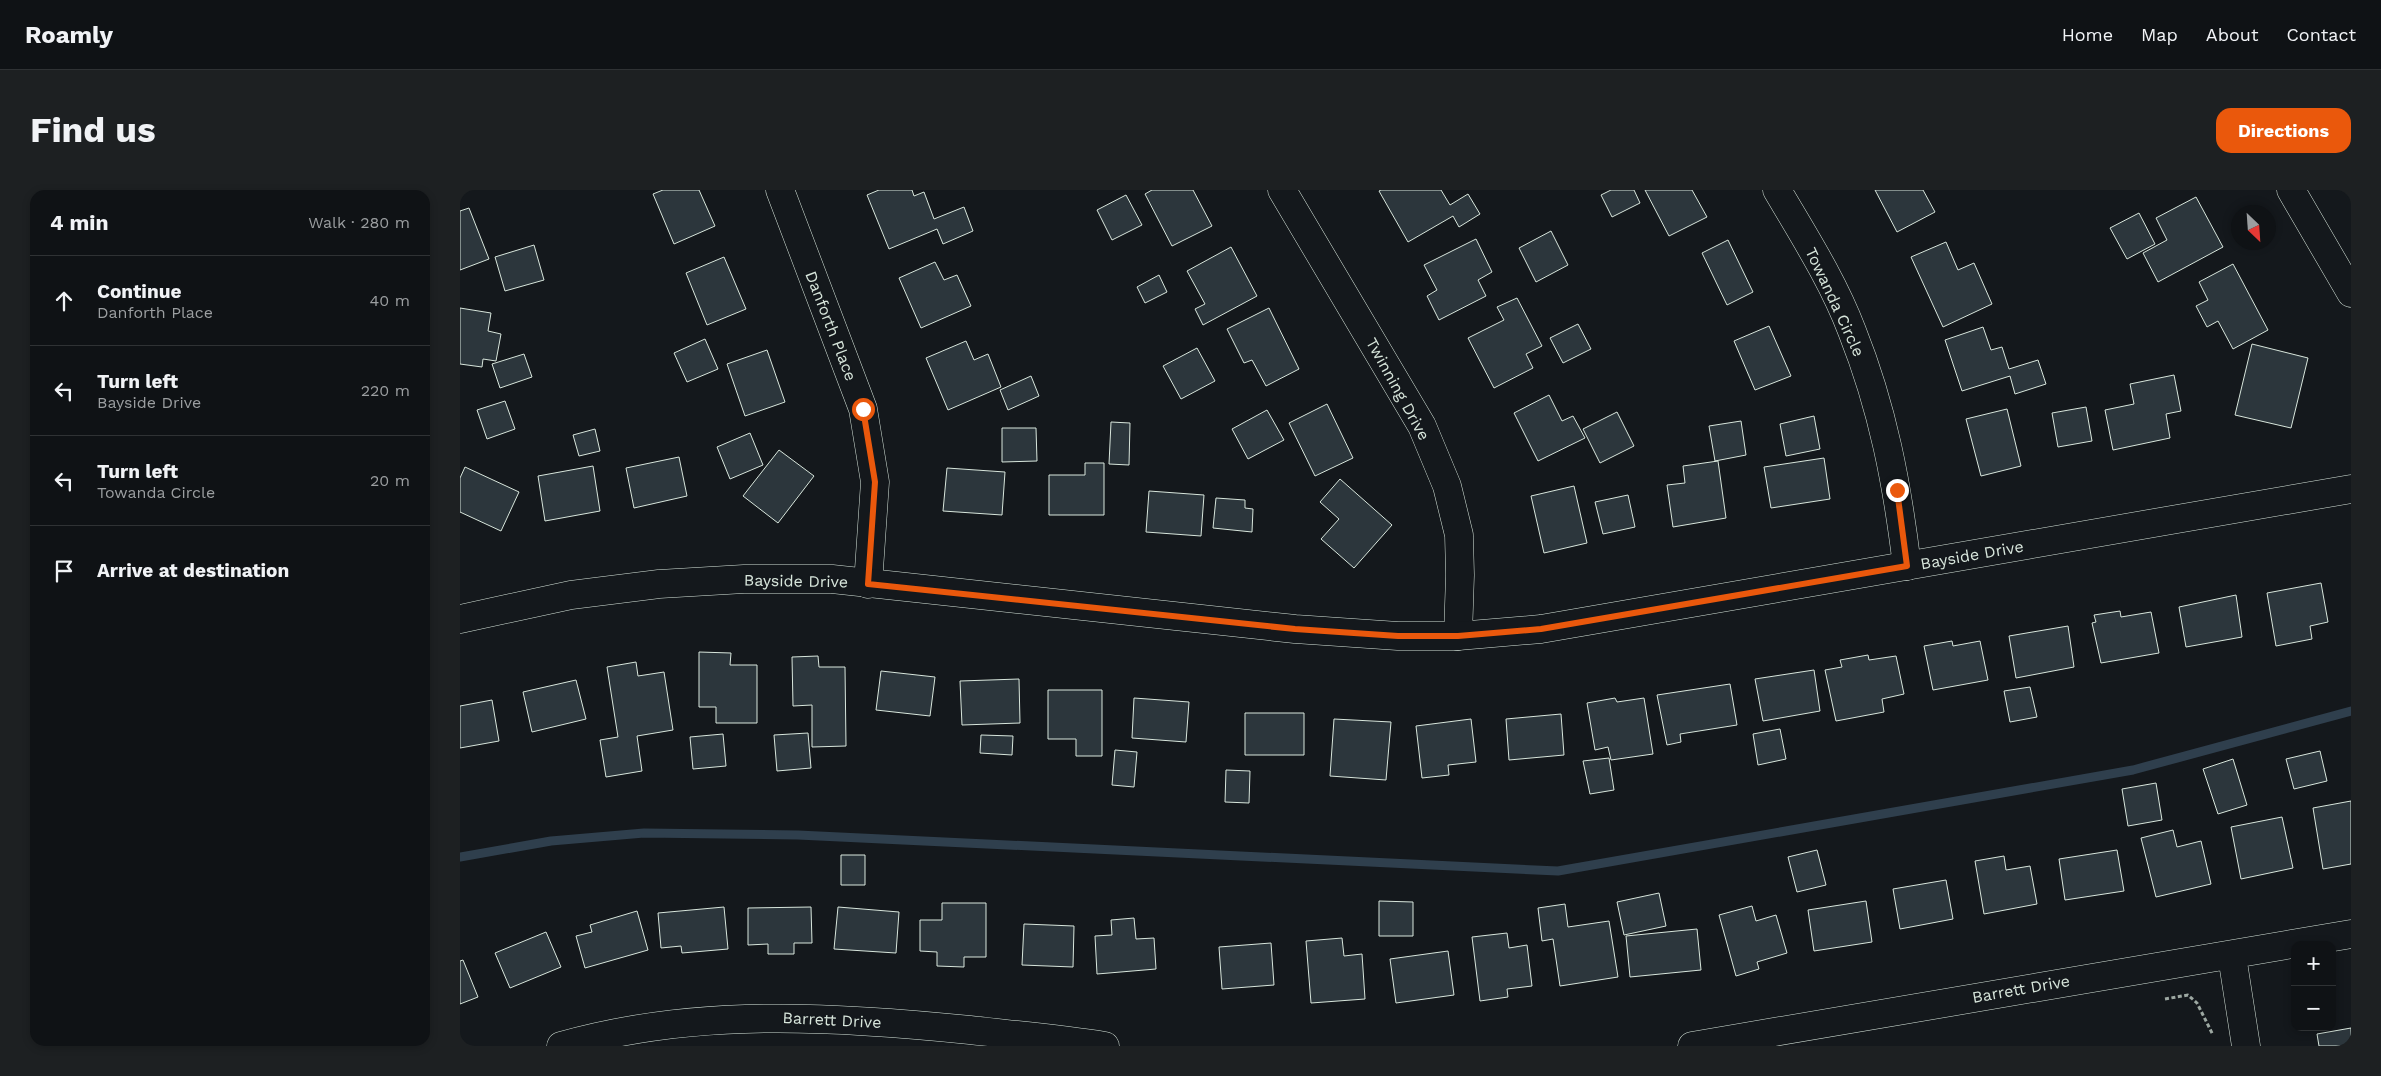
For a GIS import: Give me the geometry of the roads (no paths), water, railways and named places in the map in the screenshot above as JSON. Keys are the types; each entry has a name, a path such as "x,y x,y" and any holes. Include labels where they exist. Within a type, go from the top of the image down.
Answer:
{"street":[{"name":"Danforth Place","path":"780,190 863,409 875,482 868,584"},
{"name":"Twinning Drive","path":"1282,190 1422,426 1447,486 1459,535 1458,636"},
{"name":"Towanda Circle","path":"1777,190 1852,329 1876,397 1897,490 1907,566"},
{"path":"2291,190 2351,294"},
{"name":"Bayside Drive","path":"460,619 571,595 659,584 744,579 832,579 1295,629 1398,636 1458,636 1541,629 2351,489"},
{"name":"Barrett Drive","path":"1692,1046 1826,1034 2070,980 2232,956 2351,934"},
{"path":"2232,956 2246,1046"},
{"name":"Barrett Drive","path":"561,1046 649,1026 719,1019 790,1017 917,1024 1105,1046"}],"waterway":[{"path":"460,857 551,841 644,833 798,835 1558,871 2133,770 2351,711"}]}
